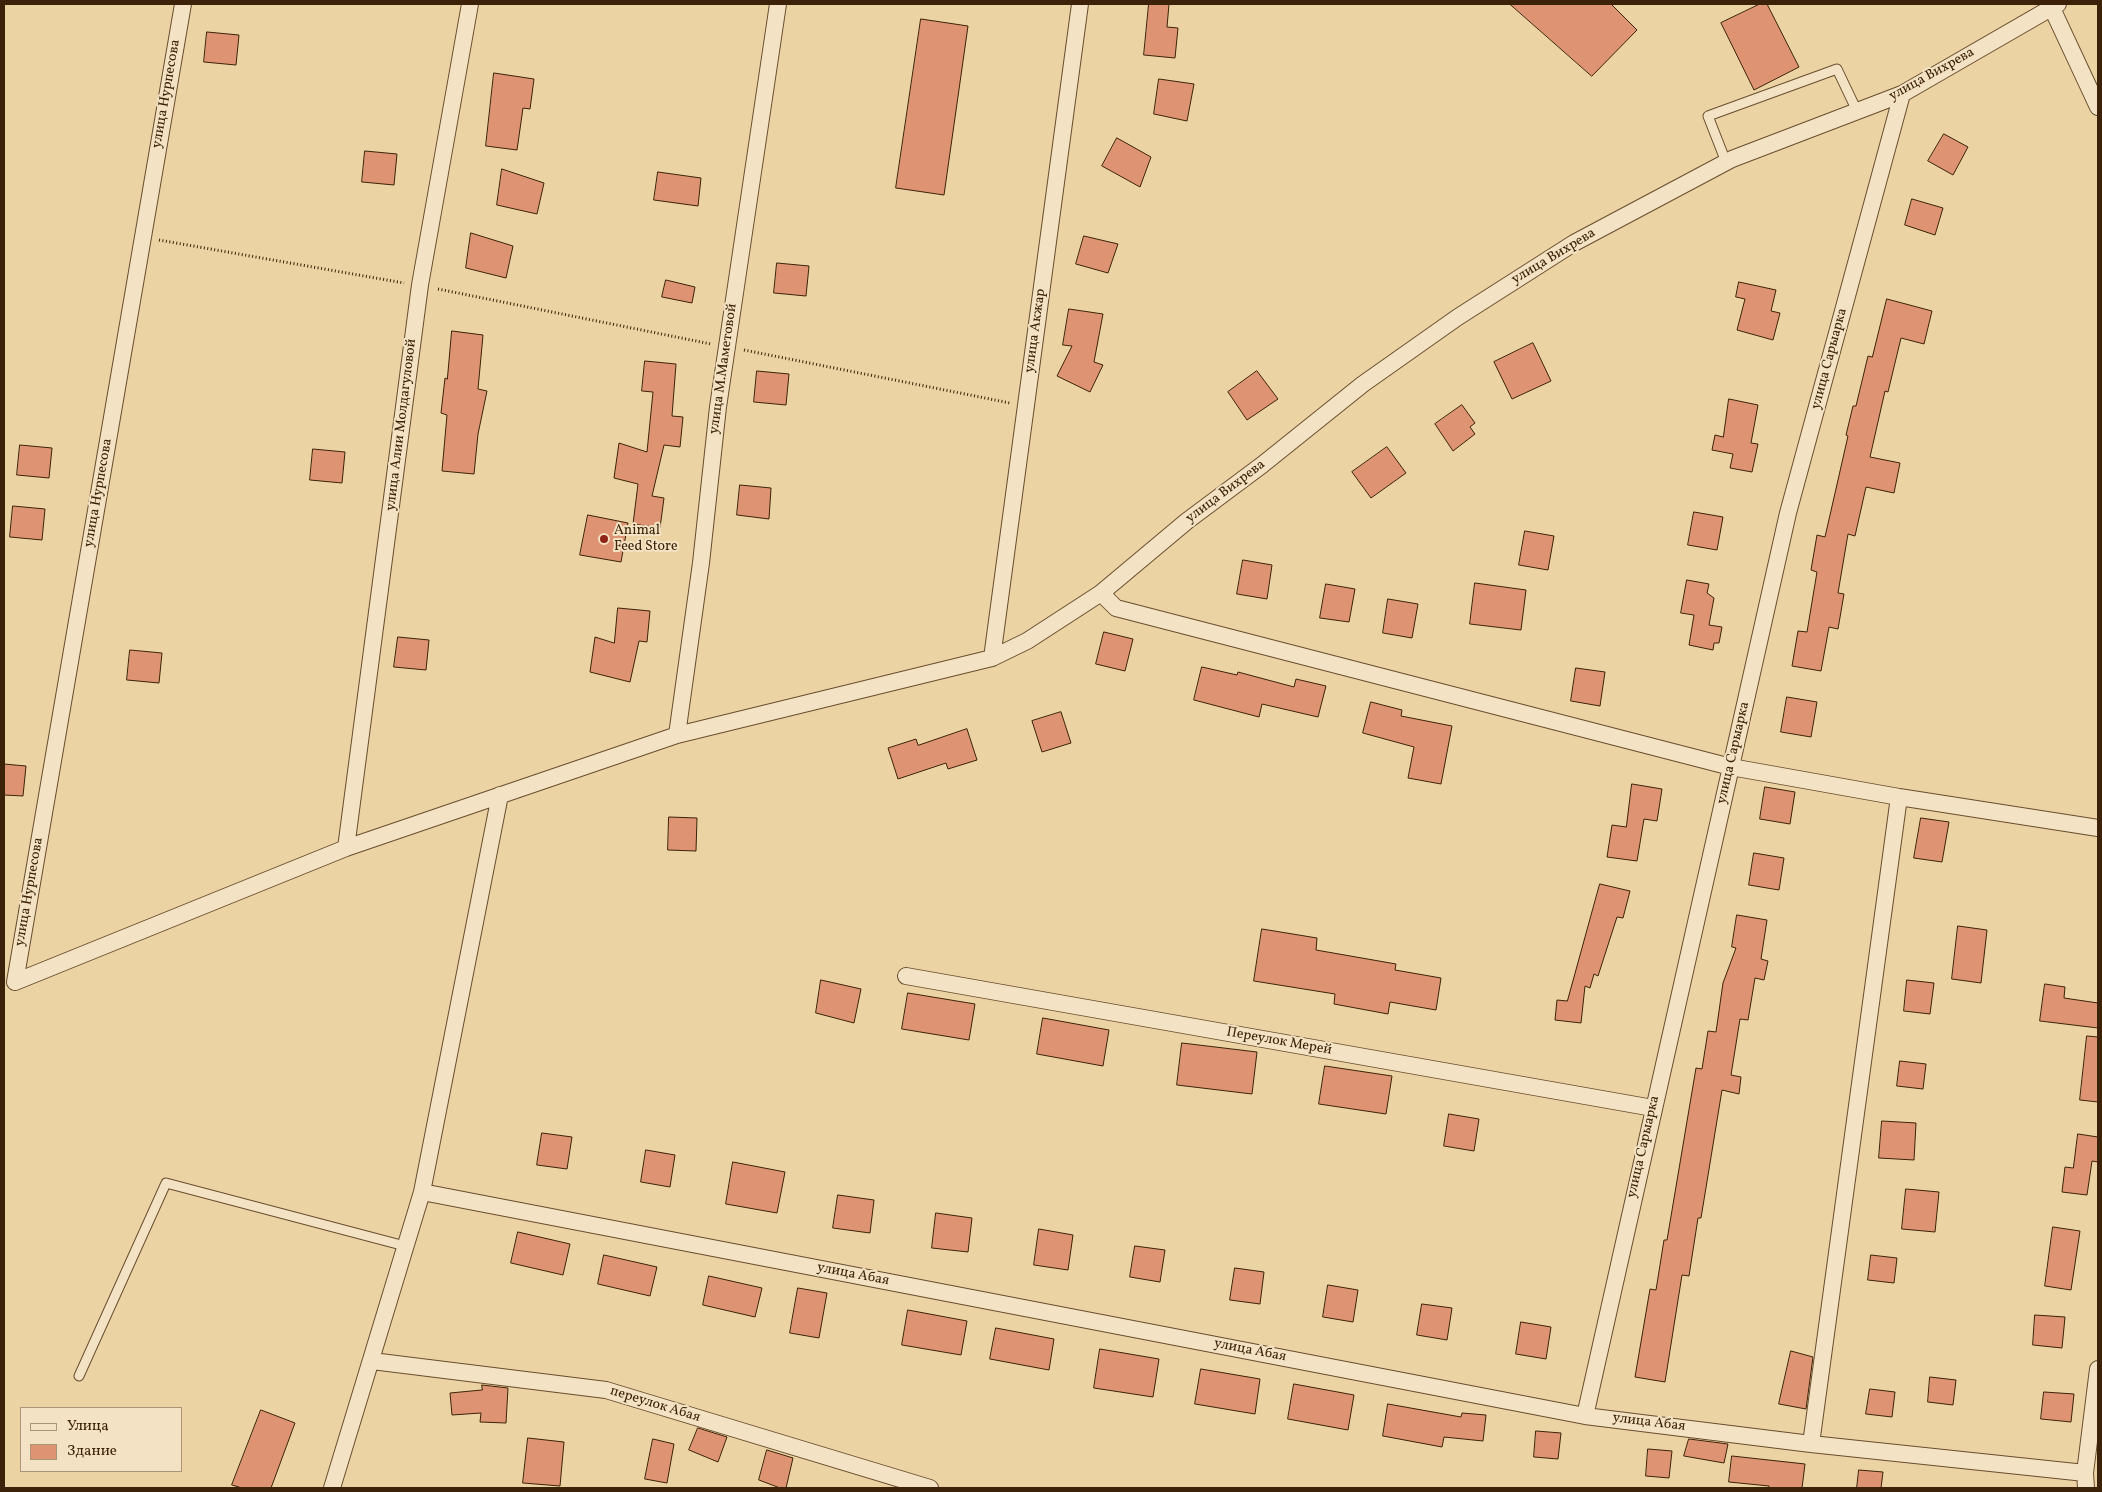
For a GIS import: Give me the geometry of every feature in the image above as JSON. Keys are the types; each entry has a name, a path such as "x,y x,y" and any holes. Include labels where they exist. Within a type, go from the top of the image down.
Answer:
{"street":[{"name":"улица Нурпесова","path":"15,982 183,4"},
{"name":"улица Алии Молдагуловой","path":"346,848 420,285 470,4"},
{"name":"улица М.Маметовой","path":"678,735 727,347 778,4"},
{"name":"улица Акжар","path":"992,658 1080,4"},
{"name":"улица Вихрева","path":"15,982 346,848 500,794 678,735 992,658 1027,641 1101,592 1187,521 1262,465 1363,384 1458,317 1574,243 1726,162 1902,94 2053,5"},
{"path":"2053,5 2098,107"},
{"name":"улица Сарыарка","path":"1585,1416 1788,513 1902,94"},
{"path":"1101,592 1116,608 1731,767 1899,797 2098,828"},
{"path":"332,1488 422,1192 500,794"},
{"path":"1811,1444 1899,797"},
{"name":"Переулок Мерей","path":"906,976 1653,1108"},
{"name":"улица Абая","path":"422,1192 1585,1416 2085,1481"},
{"name":"переулок Абая","path":"372,1361 606,1390 930,1488"},
{"path":"2085,1481 2098,1369"}],"lane":[{"path":"1726,162 1708,116 1837,69 1857,111"},
{"path":"78,1376 166,1184 405,1246"}],"path":[{"path":"143,237 420,285 1025,406"}],"building":[{"path":"1149,4 1169,4 1167,27 1178,28 1175,58 1144,55"},
{"path":"1510,4 1611,4 1637,30 1592,76"},
{"path":"1760,4 1767,4 1799,67 1754,90 1721,23"},
{"path":"921,19 968,26 944,195 896,188"},
{"path":"207,32 239,35 236,65 204,62"},
{"path":"494,73 534,79 530,109 523,108 517,150 486,146"},
{"path":"1159,79 1194,84 1187,121 1154,114"},
{"path":"1944,134 1968,147 1953,175 1928,161"},
{"path":"1117,138 1151,157 1140,187 1102,166"},
{"path":"365,151 397,154 394,185 362,182"},
{"path":"502,169 544,183 537,214 497,205"},
{"path":"658,172 701,178 698,206 654,200"},
{"path":"1912,199 1943,208 1935,235 1905,225"},
{"path":"471,233 513,246 506,278 466,268"},
{"path":"1084,236 1118,244 1108,273 1076,264"},
{"path":"777,263 809,266 806,296 774,293"},
{"path":"666,280 695,287 692,303 662,297"},
{"path":"1739,282 1776,290 1771,311 1780,313 1773,340 1737,330 1745,299 1736,297"},
{"path":"1887,299 1932,311 1924,344 1901,338 1888,392 1885,391 1870,457 1900,463 1894,493 1866,487 1855,536 1848,534 1838,593 1844,594 1838,629 1829,627 1821,671 1792,666 1798,631 1807,632 1817,572 1811,570 1817,535 1825,537 1853,406 1856,406 1868,356 1872,357"},
{"path":"1069,309 1103,314 1094,362 1103,365 1090,392 1057,376 1072,346 1063,345"},
{"path":"452,331 483,335 478,389 487,391 478,434 474,474 442,471 447,415 441,413"},
{"path":"1533,343 1551,381 1512,399 1494,362"},
{"path":"645,361 676,364 672,416 683,417 680,447 664,445 652,496 664,498 660,528 633,524 638,484 614,478 619,443 647,452 653,392 642,391"},
{"path":"757,371 789,374 786,405 754,402"},
{"path":"1257,371 1278,399 1247,420 1228,392"},
{"path":"1729,399 1758,405 1751,443 1758,444 1752,472 1730,468 1733,454 1712,450 1715,435 1723,437"},
{"path":"1462,405 1475,423 1470,427 1475,434 1453,451 1435,424"},
{"path":"20,445 52,448 49,478 17,475"},
{"path":"1387,447 1406,473 1371,498 1352,472"},
{"path":"313,449 345,452 342,483 310,480"},
{"path":"740,485 771,488 769,519 737,515"},
{"path":"13,506 45,509 42,540 10,537"},
{"path":"1694,512 1723,517 1717,550 1688,545"},
{"name":"Animal Feed Store","path":"588,515 628,523 621,562 580,555"},
{"path":"1525,531 1554,536 1548,570 1519,565"},
{"path":"1243,560 1272,565 1267,599 1237,594"},
{"path":"1687,580 1709,584 1707,593 1714,598 1709,625 1722,627 1719,643 1714,643 1713,650 1689,645 1694,615 1681,613"},
{"path":"1475,583 1526,590 1521,630 1470,624"},
{"path":"1326,584 1355,589 1349,622 1320,618"},
{"path":"1388,599 1418,604 1412,638 1383,633"},
{"path":"618,608 650,611 647,642 639,641 630,682 590,672 595,637 614,643"},
{"path":"1104,632 1133,639 1125,671 1096,664"},
{"path":"398,637 429,640 426,670 394,667"},
{"path":"130,650 162,653 159,683 127,680"},
{"path":"1202,667 1237,675 1238,672 1294,687 1296,679 1326,686 1318,717 1262,704 1259,717 1194,700"},
{"path":"1576,668 1605,672 1600,706 1571,701"},
{"path":"1787,697 1817,702 1811,737 1781,732"},
{"path":"1371,702 1402,710 1401,716 1452,726 1441,784 1408,778 1414,747 1363,733"},
{"path":"1061,712 1071,743 1042,752 1032,721"},
{"path":"967,729 977,760 948,769 946,763 898,779 888,748 916,739 918,745"},
{"path":"4,764 26,766 23,796 4,795"},
{"path":"1632,784 1662,789 1657,821 1644,819 1637,861 1607,857 1612,825 1626,827"},
{"path":"1765,787 1795,792 1790,824 1760,819"},
{"path":"669,817 697,818 696,851 668,850"},
{"path":"1921,818 1949,822 1942,862 1914,858"},
{"path":"1754,853 1784,858 1779,890 1749,885"},
{"path":"1600,884 1630,891 1623,918 1617,917 1598,976 1594,974 1590,988 1585,986 1581,1023 1555,1020 1557,1000 1567,1001"},
{"path":"1737,915 1767,920 1761,959 1768,961 1764,980 1755,978 1748,1020 1740,1019 1731,1075 1741,1077 1739,1094 1722,1090 1701,1218 1698,1218 1689,1276 1682,1275 1665,1382 1635,1377 1650,1289 1656,1290 1664,1240 1667,1240 1696,1068 1702,1069 1708,1031 1716,1032 1723,983 1736,948 1732,947"},
{"path":"1958,926 1987,930 1981,983 1952,979"},
{"path":"1262,929 1317,938 1316,950 1396,964 1395,970 1441,978 1436,1010 1390,1002 1388,1014 1334,1004 1335,994 1254,981"},
{"path":"821,980 861,989 854,1023 816,1013"},
{"path":"1907,980 1934,983 1930,1014 1904,1011"},
{"path":"2045,984 2065,987 2064,998 2098,1003 2098,1028 2040,1021"},
{"path":"908,993 975,1004 969,1040 902,1029"},
{"path":"1043,1018 1109,1030 1103,1066 1037,1054"},
{"path":"2087,1036 2098,1037 2098,1102 2080,1100"},
{"path":"1182,1043 1257,1052 1252,1094 1177,1085"},
{"path":"1900,1061 1926,1064 1923,1089 1897,1086"},
{"path":"1325,1066 1392,1076 1386,1114 1319,1104"},
{"path":"1449,1114 1479,1119 1474,1151 1444,1146"},
{"path":"1882,1121 1916,1123 1914,1160 1879,1158"},
{"path":"542,1133 572,1137 567,1169 537,1165"},
{"path":"2078,1134 2098,1137 2098,1162 2092,1161 2087,1195 2062,1192 2065,1167 2073,1168"},
{"path":"646,1150 675,1155 670,1187 641,1182"},
{"path":"733,1162 785,1172 777,1213 726,1204"},
{"path":"1906,1189 1939,1192 1935,1232 1902,1229"},
{"path":"838,1195 874,1200 870,1233 833,1228"},
{"path":"936,1213 972,1218 968,1252 932,1248"},
{"path":"2053,1227 2080,1231 2071,1290 2045,1286"},
{"path":"1039,1229 1073,1235 1068,1270 1034,1265"},
{"path":"518,1232 570,1244 563,1275 511,1263"},
{"path":"1135,1246 1165,1250 1160,1282 1130,1277"},
{"path":"604,1255 657,1267 650,1296 598,1284"},
{"path":"1871,1255 1897,1258 1894,1283 1868,1280"},
{"path":"1235,1268 1264,1272 1260,1304 1230,1300"},
{"path":"709,1276 762,1288 755,1317 703,1305"},
{"path":"1328,1285 1358,1290 1353,1322 1323,1317"},
{"path":"798,1288 827,1293 819,1338 790,1333"},
{"path":"1422,1304 1452,1308 1447,1340 1417,1335"},
{"path":"908,1310 967,1321 961,1355 902,1345"},
{"path":"2035,1315 2065,1317 2062,1348 2033,1345"},
{"path":"1521,1322 1551,1327 1546,1359 1516,1354"},
{"path":"996,1328 1054,1339 1049,1370 990,1359"},
{"path":"1100,1349 1159,1359 1153,1397 1094,1388"},
{"path":"1791,1351 1813,1357 1806,1409 1779,1404"},
{"path":"1201,1369 1260,1379 1255,1414 1195,1404"},
{"path":"1930,1377 1956,1380 1953,1405 1928,1402"},
{"path":"1294,1384 1354,1395 1348,1430 1288,1419"},
{"path":"482,1385 508,1388 506,1423 480,1422 481,1413 452,1415 450,1393 482,1390"},
{"path":"1870,1389 1895,1392 1892,1417 1866,1414"},
{"path":"2044,1392 2074,1394 2071,1422 2041,1419"},
{"path":"1388,1404 1461,1417 1462,1413 1486,1415 1483,1441 1444,1437 1442,1447 1383,1436"},
{"path":"261,1410 295,1423 271,1488 242,1488 232,1485"},
{"path":"698,1428 727,1437 718,1462 689,1450"},
{"path":"1536,1431 1561,1433 1558,1459 1534,1457"},
{"path":"528,1438 564,1442 560,1486 523,1483"},
{"path":"653,1439 674,1444 667,1483 645,1479"},
{"path":"1689,1439 1728,1444 1724,1463 1684,1456"},
{"path":"1648,1449 1672,1451 1669,1478 1646,1476"},
{"path":"767,1450 793,1458 786,1488 780,1488 759,1480"},
{"path":"1732,1456 1805,1464 1802,1488 1769,1488 1769,1486 1729,1482"},
{"path":"1859,1470 1883,1472 1881,1488 1857,1488"}],"place":[{"name":"Animal Feed Store","path":"604,539"}]}
